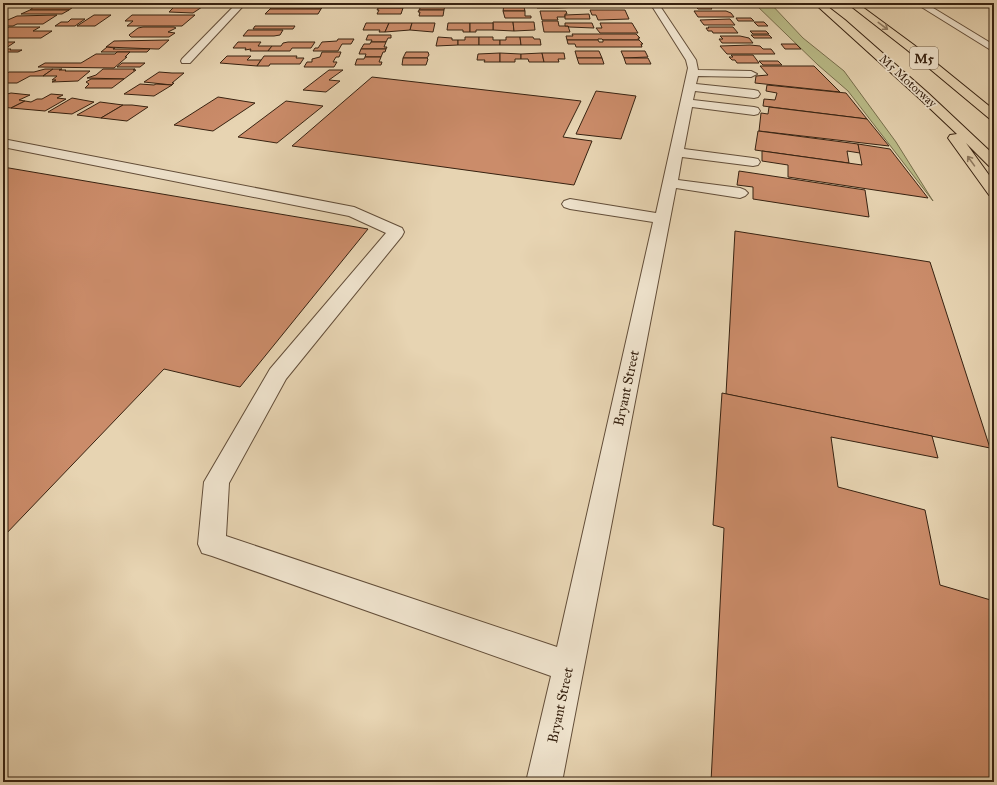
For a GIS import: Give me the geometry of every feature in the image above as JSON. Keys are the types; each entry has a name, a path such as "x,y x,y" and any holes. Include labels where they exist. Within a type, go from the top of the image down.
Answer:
{"highway":[{"name":"M5 Motorway","path":"818,3 842,22 924,96 994,163"},
{"name":"M5 Motorway","path":"851,3 910,47 994,116"},
{"name":"M5","path":"924,96 994,192"}],"street":[{"path":"3,5 8,3"},
{"path":"186,61 242,3"},
{"name":"Bryant Street","path":"544,782 693,68 691,60 654,3"},
{"path":"919,3 994,49"},
{"path":"690,88 751,74"},
{"path":"690,88 754,94"},
{"path":"690,88 754,111"},
{"path":"3,143 354,212 396,232 278,374 217,482 212,544 568,666"},
{"path":"676,152 753,162"},
{"path":"669,183 740,193"},
{"path":"570,204 662,219"}],"green space":[{"path":"754,3 770,3 803,38 844,71 896,142 933,201 848,91 818,65"}],"building":[{"path":"40,3 83,3 38,4"},
{"path":"383,3 405,3 403,8 378,8"},
{"path":"422,3 445,3 445,5 422,5"},
{"path":"504,3 528,3 528,5 504,5"},
{"path":"536,3 557,3 558,8 537,8"},
{"path":"557,3 578,3 579,7 558,8"},
{"path":"581,3 602,3 604,7 582,7"},
{"path":"602,3 623,3 626,7 604,7"},
{"path":"707,3 712,9 698,9 689,4"},
{"path":"36,5 76,5 69,10 30,10"},
{"path":"274,5 325,5 321,9 270,9"},
{"path":"422,5 445,5 444,10 419,10"},
{"path":"504,5 528,5 529,7 524,7 525,11 503,11"},
{"path":"175,6 202,7 193,13 169,12"},
{"path":"378,8 403,8 401,14 377,14 379,10 377,10"},
{"path":"270,9 321,9 318,14 265,14"},
{"path":"30,10 69,10 62,14 21,14"},
{"path":"419,10 444,10 443,16 419,16"},
{"path":"590,10 625,10 629,19 598,20 596,15 592,15"},
{"path":"503,11 525,11 525,16 531,16 531,18 505,18"},
{"path":"540,11 566,11 567,14 565,14 565,17 557,17 558,20 542,20"},
{"path":"694,11 726,11 731,13 734,17 698,17"},
{"path":"589,14 590,19 565,19 565,15"},
{"path":"57,15 43,24 17,24 13,26 3,26 3,22 17,16"},
{"path":"94,15 111,15 95,26 77,26"},
{"path":"132,15 195,15 182,26 127,26 133,21 125,21"},
{"path":"736,18 751,18 754,21 738,21"},
{"path":"71,19 85,19 75,26 55,26 61,22 68,22"},
{"path":"730,19 735,25 704,25 700,20"},
{"path":"542,21 558,21 559,26 568,26 570,32 544,32"},
{"path":"493,22 513,22 514,31 493,30"},
{"path":"513,22 534,22 535,30 514,31"},
{"path":"754,22 764,22 768,26 758,26"},
{"path":"366,23 389,23 385,32 379,32 380,30 363,30"},
{"path":"389,23 412,23 410,30 385,32"},
{"path":"412,23 435,23 433,32 410,30"},
{"path":"448,23 470,23 470,32 463,32 463,30 447,30"},
{"path":"470,23 493,23 493,30 476,30 476,32 470,32"},
{"path":"565,23 592,23 594,28 569,27 565,26"},
{"path":"600,23 632,23 638,33 600,33 596,28 602,28"},
{"path":"255,26 295,26 293,29 253,29"},
{"path":"9,27 40,27 33,31 52,31 41,38 3,38 3,30"},
{"path":"708,27 733,27 738,33 713,33 712,31 708,31 706,28 709,28"},
{"path":"138,28 176,28 168,32 175,33 169,37 131,37 129,35"},
{"path":"248,30 283,30 280,35 274,36 243,36"},
{"path":"750,31 766,31 769,34 753,34"},
{"path":"572,34 636,34 640,38 638,38 639,40 567,40 566,36 573,36"},
{"path":"368,35 391,35 391,38 388,38 386,42 371,42 372,40 366,40"},
{"path":"751,35 769,35 772,38 754,38"},
{"path":"720,36 740,36 749,38 753,43 722,43 719,39 723,39"},
{"path":"438,37 458,40 458,45 436,46"},
{"path":"465,37 479,37 479,45 458,45 458,40 465,40"},
{"path":"479,37 493,37 493,40 500,40 500,45 479,45"},
{"path":"506,37 520,37 521,45 500,45 500,40 506,40"},
{"path":"520,37 533,37 534,39 540,39 541,45 521,45"},
{"path":"338,39 354,39 351,44 342,44 338,51 313,51 315,48 318,48 322,42 337,41"},
{"path":"169,40 159,49 106,47 114,41"},
{"path":"567,40 598,40 599,42 603,42 603,40 639,40 643,44 641,44 642,47 576,47 575,44 568,44"},
{"path":"3,42 15,42 6,48 3,48"},
{"path":"238,42 261,42 258,46 272,46 268,51 250,51 251,49 245,50 246,48 233,48"},
{"path":"315,42 311,48 292,48 290,51 268,51 272,46 281,46 283,43"},
{"path":"371,42 386,42 384,47 387,47 386,49 361,49 364,44 370,44"},
{"path":"781,44 796,44 801,49 785,49"},
{"path":"720,46 760,46 763,49 771,49 775,54 727,54"},
{"path":"107,47 115,48 113,49 150,49 147,52 101,52"},
{"path":"3,49 22,50 18,52 3,52"},
{"path":"361,49 386,49 381,57 365,57 366,54 359,54"},
{"path":"575,51 599,51 602,58 577,58"},
{"path":"621,51 645,51 648,57 624,58"},
{"path":"117,52 130,52 125,57 127,57 114,68 38,67 45,63 81,63 96,54 115,54"},
{"path":"322,52 341,52 339,57 336,57 333,62 337,62 334,67 304,67 307,62 312,62 312,59 320,57"},
{"path":"406,52 428,52 429,55 427,58 403,58"},
{"path":"500,53 500,62 484,62 485,60 477,60 478,54"},
{"path":"500,53 521,54 521,59 515,59 515,62 500,62"},
{"path":"542,53 544,62 529,62 528,59 521,59 521,54"},
{"path":"542,53 564,53 565,59 558,59 559,62 544,62"},
{"path":"731,55 753,55 759,63 737,63 729,57 733,57"},
{"path":"227,56 251,56 247,60 261,60 257,66 220,63"},
{"path":"264,56 297,56 296,58 304,58 300,64 270,64 269,66 257,66"},
{"path":"365,57 381,57 379,62 382,62 381,65 355,65 357,59 364,59"},
{"path":"403,58 428,59 426,65 402,65"},
{"path":"577,58 602,58 604,64 579,64"},
{"path":"624,58 648,58 651,64 626,64"},
{"path":"759,61 778,61 782,65 763,65"},
{"path":"122,63 145,63 140,67 117,67"},
{"path":"760,66 814,66 840,92 755,83 756,76 768,75"},
{"path":"45,69 53,69 43,76 30,76 17,83 3,83 3,75 9,72 34,72"},
{"path":"53,69 62,69 59,70 66,70 65,71 90,71 78,81 52,82 56,80 52,80 57,76 43,76"},
{"path":"103,69 136,70 124,79 87,78 96,75"},
{"path":"329,70 343,70 329,80 340,81 326,92 303,90"},
{"path":"159,72 184,73 172,83 174,83 172,85 144,82"},
{"path":"372,77 581,101 563,137 592,141 574,185 292,146"},
{"path":"91,79 124,79 112,88 85,88 89,84 86,82"},
{"path":"140,84 172,85 154,96 124,94"},
{"path":"767,85 846,93 867,119 763,106 764,99 775,100 777,93 766,91"},
{"path":"596,91 636,96 621,139 576,134"},
{"path":"11,93 30,95 19,100 25,101 11,108 3,107 3,95"},
{"path":"51,94 63,95 57,98 66,99 45,111 11,108 25,101 31,102 37,99 42,99"},
{"path":"218,97 255,103 213,131 174,125"},
{"path":"72,98 94,102 72,114 48,112"},
{"path":"286,101 323,106 277,143 238,137"},
{"path":"100,102 123,105 101,118 77,115"},
{"path":"123,105 148,107 127,121 101,118"},
{"path":"769,107 867,119 889,146 759,131 761,113 768,114"},
{"path":"758,131 858,144 860,153 847,151 849,163 755,150"},
{"path":"858,144 890,149 928,198 788,177 788,165 762,161 762,151 862,165"},
{"path":"3,167 368,229 240,387 164,369 3,537"},
{"path":"739,171 865,190 869,217 753,199 753,187 737,185"},
{"path":"735,231 930,262 990,448 726,394"},
{"path":"722,393 932,436 938,458 831,437 838,487 925,510 940,585 994,601 994,782 711,782 724,528 713,525"}]}
